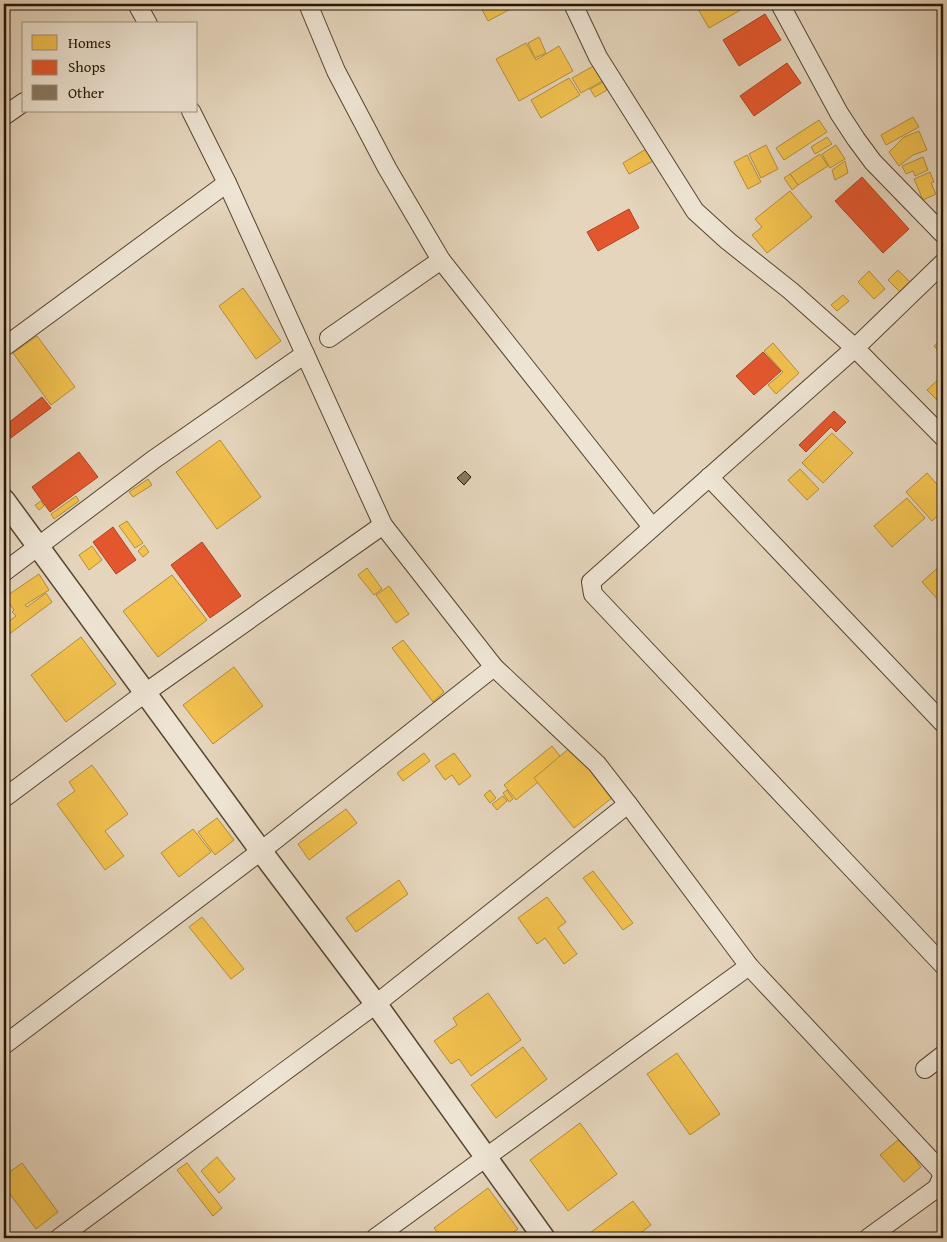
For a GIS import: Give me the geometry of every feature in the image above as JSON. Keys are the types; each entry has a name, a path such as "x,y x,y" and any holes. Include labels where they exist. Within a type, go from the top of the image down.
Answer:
{"street":[{"path":"308,4 336,71 387,168 441,260 652,527"},
{"path":"573,4 598,57 695,211 855,348 943,437"},
{"path":"780,4 856,139 878,168 943,234"},
{"path":"4,116 22,103"},
{"path":"192,112 227,183 383,525 494,667 597,764 749,966 942,1172 941,1182 937,1188 868,1238"},
{"path":"4,347 227,183"},
{"path":"329,338 441,260"},
{"path":"943,263 855,348 591,582 593,594 943,965"},
{"path":"4,572 153,460 305,354"},
{"path":"709,477 943,722"},
{"path":"4,500 261,851 376,1004 544,1238"},
{"path":"4,798 145,693 383,525"},
{"path":"4,1045 261,851 494,667"},
{"path":"59,1238 376,1004 628,804"},
{"path":"375,1238 749,966"},
{"path":"925,1069 943,1055"}],"building: Homes":[{"path":"479,4 520,4 488,21"},
{"path":"695,4 751,4 709,28"},
{"path":"539,37 546,53 535,58 528,43"},
{"path":"526,43 536,60 559,46 573,71 519,101 496,59"},
{"path":"597,64 606,79 581,93 572,78"},
{"path":"569,78 580,95 541,118 531,100"},
{"path":"603,82 607,90 595,97 590,89"},
{"path":"913,117 919,127 886,145 881,135"},
{"path":"819,120 827,132 784,160 776,148"},
{"path":"919,131 927,150 913,155 899,166 889,152 904,137"},
{"path":"827,137 832,144 815,154 811,147"},
{"path":"766,145 778,169 761,178 749,154"},
{"path":"836,145 845,159 830,168 822,154"},
{"path":"646,149 653,161 629,174 623,163"},
{"path":"820,154 828,166 798,185 790,174"},
{"path":"747,155 761,182 748,189 734,162"},
{"path":"923,157 928,170 915,176 913,171 906,174 902,166"},
{"path":"845,161 848,173 835,180 832,170"},
{"path":"930,172 934,182 931,183 936,194 923,200 914,179"},
{"path":"790,174 798,185 792,190 784,178"},
{"path":"790,191 812,217 767,253 752,235 762,227 755,219"},
{"path":"898,270 911,283 901,293 888,280"},
{"path":"869,271 885,289 874,299 858,282"},
{"path":"243,288 281,341 256,359 219,306"},
{"path":"843,295 849,301 837,311 831,305"},
{"path":"37,336 75,387 51,405 13,353"},
{"path":"943,338 943,356 934,346"},
{"path":"773,343 799,373 776,394 768,385 783,372 764,351"},
{"path":"943,375 943,406 927,390"},
{"path":"832,433 853,453 823,483 802,463"},
{"path":"220,440 261,497 217,529 176,472"},
{"path":"800,469 819,489 807,500 788,480"},
{"path":"927,473 943,491 943,511 932,521 906,492"},
{"path":"148,479 152,485 133,497 129,492"},
{"path":"76,496 79,501 54,519 51,514"},
{"path":"907,498 925,518 892,547 874,526"},
{"path":"41,501 44,506 39,510 35,505"},
{"path":"127,521 143,543 135,548 119,526"},
{"path":"144,545 149,552 143,557 138,551"},
{"path":"92,546 102,560 89,570 79,555"},
{"path":"943,563 943,601 941,603 922,582"},
{"path":"367,568 382,589 374,595 358,575"},
{"path":"39,574 49,590 25,605 27,607 46,593 52,602 4,638 4,625 16,616 5,597"},
{"path":"172,575 207,620 158,657 123,611"},
{"path":"389,586 409,614 396,623 376,595"},
{"path":"81,637 116,684 66,722 31,675"},
{"path":"403,640 444,692 433,702 392,648"},
{"path":"234,667 263,706 213,744 183,705"},
{"path":"552,746 564,761 516,800 504,785"},
{"path":"572,746 613,797 574,828 534,778"},
{"path":"424,753 430,761 403,781 397,773"},
{"path":"454,753 471,776 459,785 452,775 445,780 435,766"},
{"path":"92,765 128,814 105,831 124,856 105,870 57,804 75,791 69,782"},
{"path":"490,790 496,798 490,803 484,795"},
{"path":"507,790 513,799 509,802 503,793"},
{"path":"503,796 507,801 497,810 492,804"},
{"path":"346,809 357,823 309,860 298,844"},
{"path":"217,818 234,840 215,855 198,832"},
{"path":"193,829 211,852 179,877 161,853"},
{"path":"593,871 633,923 623,930 583,878"},
{"path":"399,880 408,894 356,932 346,918"},
{"path":"547,897 566,922 558,928 577,954 564,964 545,938 537,944 518,918"},
{"path":"202,917 244,969 231,979 189,927"},
{"path":"488,993 521,1040 471,1076 459,1059 451,1064 434,1041 457,1025 453,1018"},
{"path":"523,1047 547,1079 496,1118 471,1085"},
{"path":"677,1053 720,1114 690,1135 647,1074"},
{"path":"580,1123 617,1174 568,1211 530,1160"},
{"path":"898,1140 904,1146 908,1143 919,1156 915,1159 921,1167 904,1182 880,1155"},
{"path":"217,1157 235,1179 219,1193 201,1171"},
{"path":"22,1163 58,1212 36,1229 4,1186 4,1176"},
{"path":"187,1163 222,1208 213,1216 177,1170"},
{"path":"488,1188 518,1229 505,1238 442,1238 434,1228"},
{"path":"633,1201 651,1225 634,1238 583,1238"},
{"path":"250,1232 255,1238 241,1238"}],"building: Shops":[{"path":"765,14 781,40 739,66 723,40"},
{"path":"787,63 801,83 754,116 740,96"},
{"path":"862,177 909,229 883,253 835,201"},
{"path":"629,209 639,228 598,251 587,232"},
{"path":"763,352 781,371 754,395 736,376"},
{"path":"42,397 51,408 4,443 4,426"},
{"path":"834,411 846,422 836,432 831,427 806,452 799,445"},
{"path":"79,452 98,477 50,512 32,487"},
{"path":"113,527 136,560 116,574 93,542"},
{"path":"202,542 241,596 210,618 171,565"}],"building: Other":[{"path":"465,471 471,477 464,485 457,478"}]}
